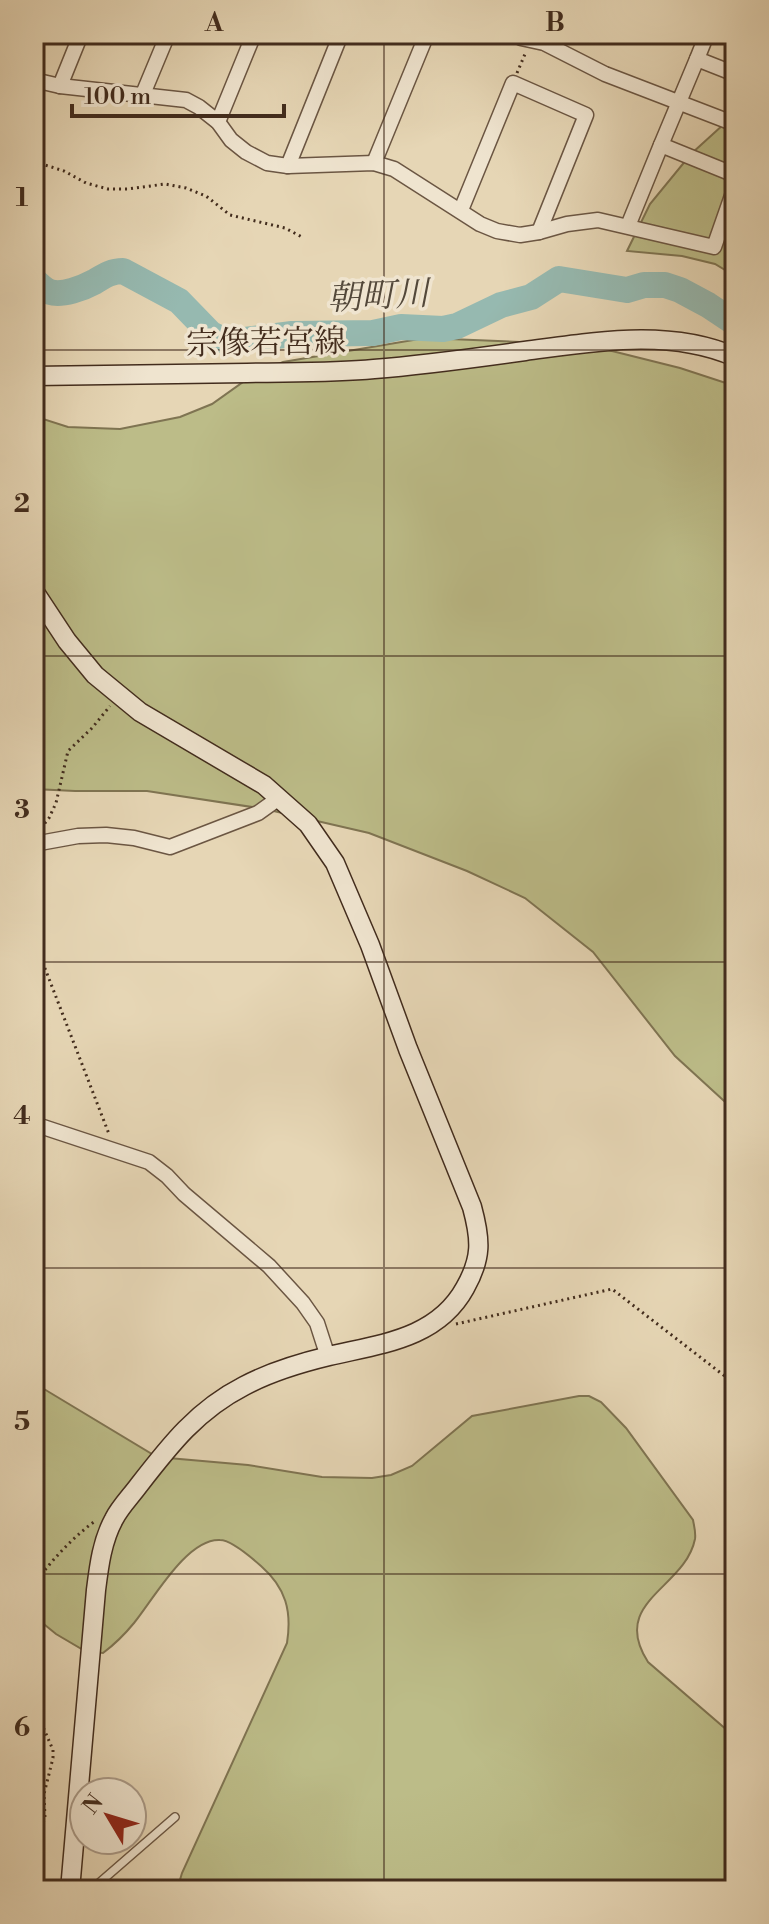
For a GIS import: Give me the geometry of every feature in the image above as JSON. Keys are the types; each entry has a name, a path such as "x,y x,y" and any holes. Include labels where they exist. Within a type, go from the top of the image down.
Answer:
{"street":[{"path":"60,86 81,34"},
{"path":"143,94 168,34"},
{"path":"218,122 254,34"},
{"path":"288,166 341,34"},
{"path":"374,163 427,34"},
{"path":"515,34 544,43 605,74 735,124"},
{"path":"628,226 707,34"},
{"path":"697,59 735,74"},
{"path":"34,80 60,86 186,100 218,122 231,140 246,152 267,163 288,166 374,163 394,169 480,224 520,235 598,220 714,247 735,187"},
{"path":"461,210 513,83 586,115 539,232"},
{"path":"661,145 735,175"},
{"name":"宗像若宮線","path":"34,376 373,370 632,339 692,344 735,357"},
{"path":"34,591 67,641 95,675 140,712 264,785 308,824 335,863 370,945 479,1231 478,1254 470,1279 459,1299 432,1325 396,1341 294,1366 244,1386 199,1416 174,1440 114,1518 100,1559 96,1590 70,1890"},
{"path":"34,844 78,836 106,835 170,847 258,813 279,798"},
{"path":"34,1124 149,1162 167,1176 269,1266 303,1303 317,1323 328,1357"}],"lane":[{"path":"91,1890 175,1817"}],"path":[{"path":"513,83 531,41"},
{"path":"34,167 45,165 108,189 165,184 186,188 206,196 230,215 285,228 302,237"},
{"path":"42,828 56,803 68,751 119,695"},
{"path":"34,940 115,1150"},
{"path":"447,1326 612,1289 735,1384"},
{"path":"34,1584 82,1531 98,1519 114,1518"},
{"path":"34,1706 53,1750 44,1794 45,1818 34,1844"}],"green space":[{"path":"735,114 735,276 715,264 682,256 627,251 650,204 691,154"},
{"path":"425,338 545,343 608,350 735,386 735,1111 675,1056 593,952 525,898 467,871 369,833 265,809 147,791 34,789 34,416 68,427 120,429 180,417 212,404 253,375 283,362"},
{"path":"34,1383 157,1457 248,1465 322,1477 372,1478 391,1475 412,1466 472,1416 579,1396 589,1396 601,1402 626,1428 693,1520 695,1539 689,1556 643,1609 637,1624 638,1641 648,1662 735,1737 735,1890 177,1890 287,1643 288,1610 282,1592 270,1574 247,1554 220,1540 208,1542 183,1559 131,1627 103,1653 85,1651 34,1616"}],"waterway":[{"name":"朝町川","path":"34,280 48,291 60,293 123,271 179,301 211,334 223,340 292,334 373,333 401,327 443,329 457,326 501,305 531,297 559,279 627,290 644,285 665,285 708,305 735,323"}]}
